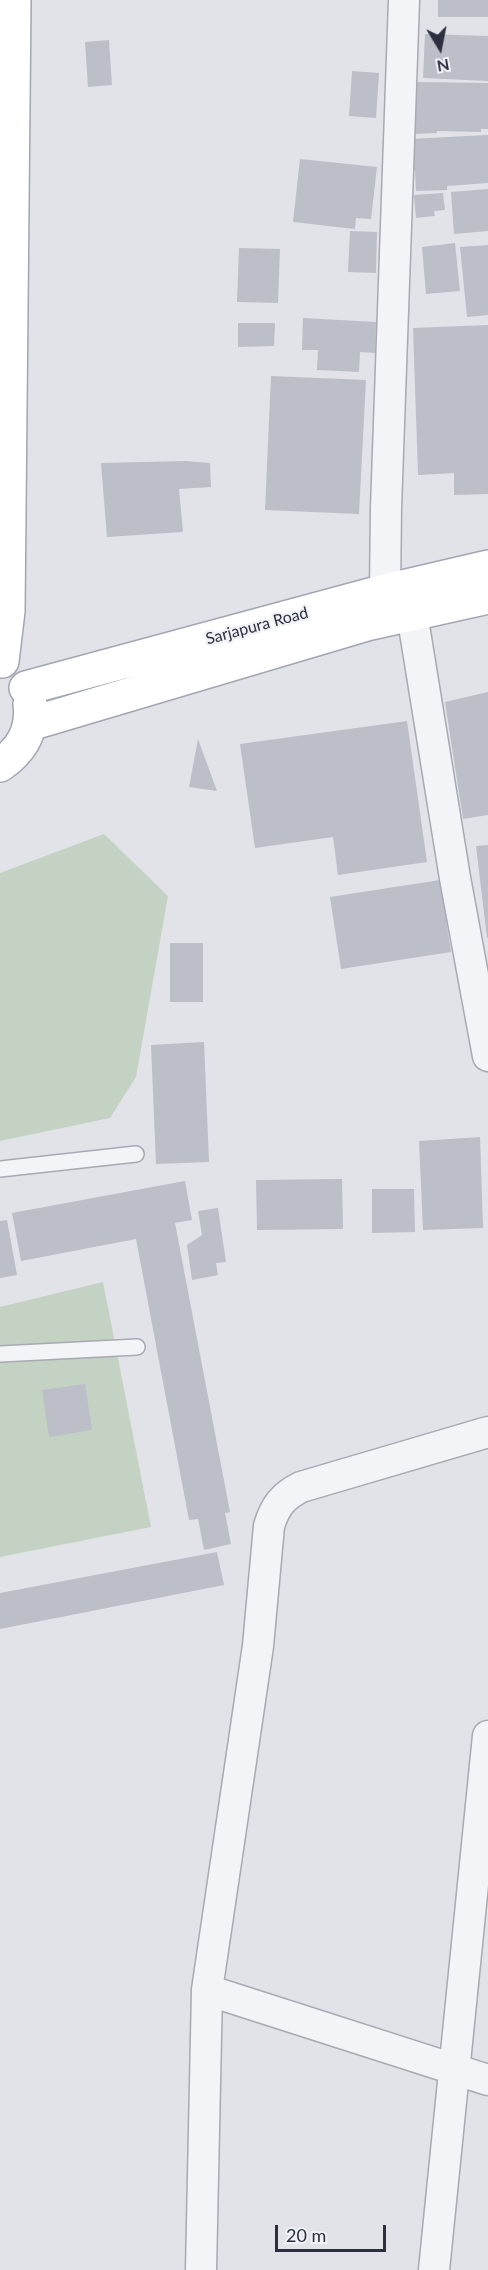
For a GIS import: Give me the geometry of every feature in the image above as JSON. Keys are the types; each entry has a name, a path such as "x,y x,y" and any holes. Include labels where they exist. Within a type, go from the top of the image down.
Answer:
{"main road":[{"path":"0,765 13,756 24,742 30,724 31,706 26,688 16,673 1,661 8,611 14,0"},
{"name":"Sarjapura Road","path":"26,688 402,597 488,567"},
{"name":"Sarjapura Road","path":"30,724 367,624 402,597 488,597"}],"street":[{"path":"404,0 387,484 402,597 488,1056"},
{"path":"201,2270 207,1990 258,1646 269,1526 273,1513 279,1502 301,1487 488,1432"},
{"path":"434,2270 488,1736"},
{"path":"207,1990 488,2080"}],"lane":[{"path":"0,1169 136,1154"},
{"path":"0,1354 136,1347"}],"green space":[{"path":"104,834 168,896 136,1077 110,1118 0,1141 0,873"},
{"path":"103,1282 151,1527 0,1557 0,1307"}],"building":[{"path":"438,0 488,0 488,17 438,17"},
{"path":"425,34 488,36 488,81 423,78"},
{"path":"109,40 112,85 88,87 85,42"},
{"path":"352,71 379,73 376,118 349,116"},
{"path":"413,82 488,83 488,129 481,129 481,132 437,131 437,133 412,134"},
{"path":"488,135 488,183 447,186 447,190 416,191 415,170 412,170 409,139"},
{"path":"300,159 377,167 371,219 356,218 355,229 293,222"},
{"path":"488,189 488,231 454,234 451,192"},
{"path":"443,193 445,210 434,211 435,216 416,218 414,195"},
{"path":"350,231 377,232 376,273 348,272"},
{"path":"455,243 460,291 426,294 422,247"},
{"path":"488,245 488,315 467,317 460,247"},
{"path":"239,248 280,249 278,303 237,302"},
{"path":"303,318 376,322 375,353 360,352 359,372 317,370 318,350 302,350"},
{"path":"238,323 275,323 274,346 238,347"},
{"path":"488,325 488,494 454,495 454,473 418,475 413,328"},
{"path":"271,376 366,380 359,514 265,510"},
{"path":"185,461 210,463 211,487 179,489 183,532 107,537 101,463"},
{"path":"488,692 488,815 463,819 445,702"},
{"path":"407,721 427,862 338,875 333,837 255,848 240,744"},
{"path":"198,739 217,791 189,787"},
{"path":"488,845 488,938 487,938 476,846"},
{"path":"440,880 451,952 341,969 330,897"},
{"path":"170,943 203,943 203,1002 170,1002"},
{"path":"204,1042 209,1162 156,1164 151,1045"},
{"path":"480,1137 483,1228 423,1230 419,1141"},
{"path":"342,1179 343,1229 257,1230 256,1180"},
{"path":"185,1181 192,1220 175,1223 230,1512 225,1513 231,1544 204,1550 198,1519 189,1520 136,1239 21,1261 12,1213"},
{"path":"372,1189 414,1189 415,1232 372,1233"},
{"path":"218,1208 226,1262 216,1263 218,1275 192,1280 187,1245 202,1235 198,1211"},
{"path":"7,1220 17,1275 0,1278 0,1221"},
{"path":"85,1384 92,1430 49,1437 42,1390"},
{"path":"217,1552 224,1585 0,1629 0,1593"}]}
